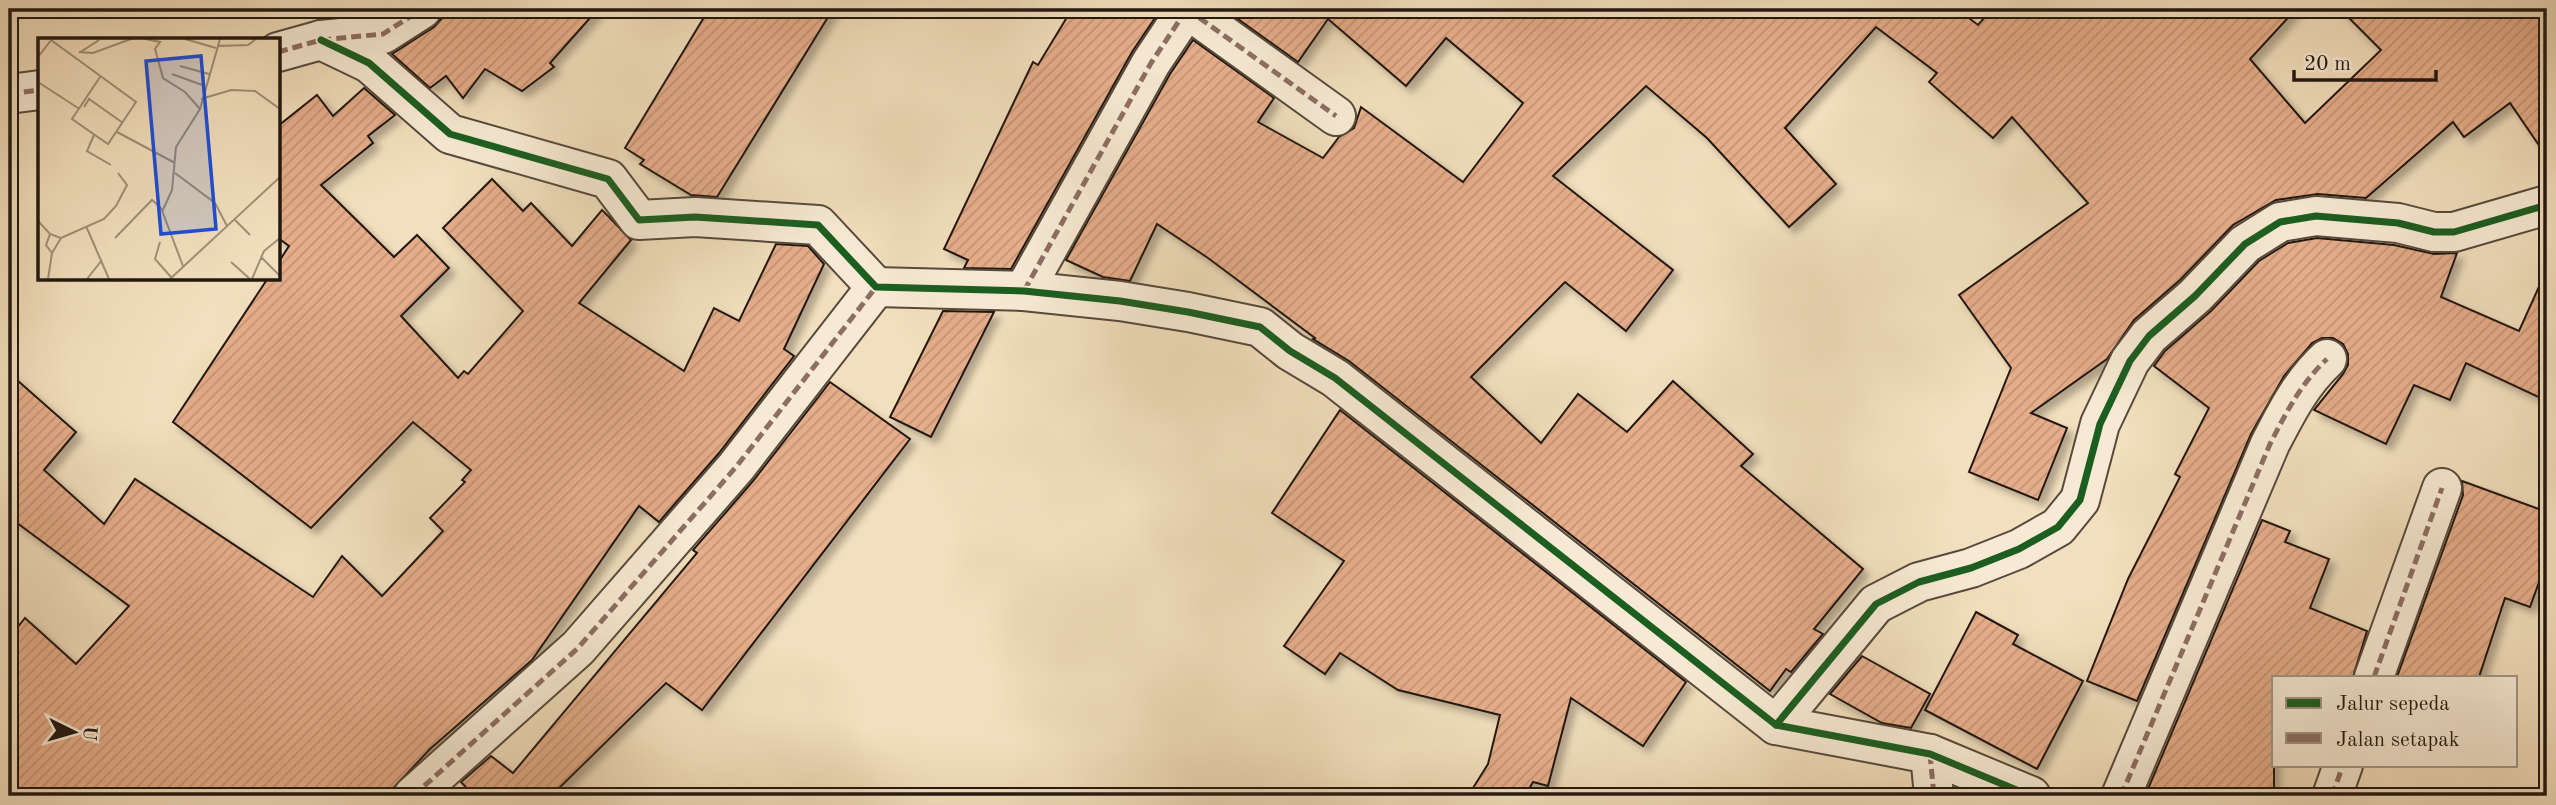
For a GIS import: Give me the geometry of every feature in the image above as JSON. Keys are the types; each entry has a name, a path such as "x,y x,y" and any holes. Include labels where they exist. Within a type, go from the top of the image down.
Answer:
{"street":[{"path":"280,51 321,40 383,34 422,9"},
{"path":"1024,291 1151,63 1187,9 1336,116"},
{"path":"321,40 369,63 450,134 608,179 639,220 695,217 818,225 876,287 1024,291 1120,301 1260,327 1290,351 1335,378 1776,725 1930,754 2031,796"},
{"path":"9,94 38,90"},
{"path":"1776,725 1876,604 1919,582 1971,568 2019,549 2058,527 2080,500 2100,424 2130,361 2149,336 2195,296 2245,244 2280,222 2316,216 2398,223 2434,232 2454,232 2547,205"},
{"path":"413,796 578,648 736,467 876,287"},
{"path":"2122,796 2270,444 2294,398 2311,373 2327,359"},
{"path":"2374,676 2442,488"},
{"path":"1930,754 1934,796"},
{"path":"2332,796 2343,766"}],"building":[{"path":"450,9 598,9 550,63 554,67 522,91 485,69 463,98 446,76 430,88 392,54 434,27"},
{"path":"709,9 833,9 717,197 691,195 640,164 644,160 625,148"},
{"path":"1072,9 1161,9 1132,52 1011,269 964,268 968,260 944,249 1033,62 1038,65"},
{"path":"1224,9 1957,9 1978,25 1992,9 2296,9 2250,59 2305,123 2381,50 2340,9 2547,9 2547,157 2510,103 2464,137 2453,122 2366,198 2318,194 2276,200 2233,225 2180,280 2134,320 2107,359 2031,413 2067,428 2038,500 1969,472 2011,368 1959,295 2088,203 2012,117 1993,138 1929,82 1937,73 1876,27 1785,128 1836,184 1789,227 1707,138 1646,86 1553,176 1673,270 1626,331 1565,282 1471,377 1541,443 1578,394 1627,432 1673,381 1753,454 1741,466 1863,569 1814,629 1823,634 1791,672 1786,669 1770,691 1349,361 1313,339 1315,338 1208,258 1157,224 1130,281 1103,277 1066,260 1170,74 1193,40 1274,98 1258,122 1323,158 1339,137 1354,128 1361,107 1463,182 1523,103 1446,38 1406,86 1328,19 1298,62"},
{"path":"364,88 395,115 368,136 373,143 321,185 394,257 417,235 449,268 401,316 458,378 464,371 468,374 523,311 443,228 492,179 523,211 531,203 572,246 602,210 609,217 631,240 579,303 684,371 714,308 739,321 776,244 808,246 824,264 784,349 794,356 719,453 659,522 639,506 532,660 430,749 386,796 9,796 9,638 25,618 76,664 129,606 9,517 9,373 76,432 44,470 104,524 135,479 313,597 342,556 382,596 443,531 430,518 465,482 462,480 471,470 413,422 311,528 173,422 267,280 280,280 280,260 289,246 280,239 280,124 317,95 333,116"},
{"path":"2317,238 2394,245 2434,254 2457,253 2441,297 2519,331 2547,269 2547,401 2466,363 2450,400 2414,385 2386,444 2314,410 2343,374 2348,365 2348,354 2343,344 2333,338 2322,338 2312,343 2284,376 2251,434 2137,701 2087,681 2128,579 2180,477 2175,474 2209,408 2154,366 2165,351 2211,311 2259,261 2288,243"},
{"path":"943,311 994,312 931,437 890,417"},
{"path":"830,382 910,439 702,710 666,683 551,796 474,796 461,782 491,756 513,773 697,553 693,550 753,481"},
{"path":"1340,410 1686,682 1643,746 1571,698 1548,786 1533,782 1525,796 1468,796 1488,764 1500,715 1398,690 1340,653 1325,674 1284,646 1344,561 1272,513"},
{"path":"2462,481 2547,512 2547,560 2530,607 2505,598 2479,676 2397,676 2463,495"},
{"path":"2262,520 2290,531 2285,542 2329,559 2310,608 2367,631 2353,676 2272,676 2274,796 2145,796"},
{"path":"1976,612 2018,635 2013,644 2083,681 2037,769 1925,710"},
{"path":"1862,656 1930,694 1911,728 1882,723 1830,694"}],"marked path":[{"path":"280,51 321,40 383,34 422,9"},
{"path":"1187,9 1336,116"},
{"path":"1024,291 1151,63 1187,9"},
{"path":"9,94 38,90"},
{"path":"413,796 578,648 736,467 876,287"},
{"path":"2121,796 2270,444 2302,388 2327,359"},
{"path":"2374,676 2442,488"},
{"path":"1930,754 1934,796"},
{"path":"2332,796 2343,766"}],"cycle path":[{"path":"321,40 369,63 450,134 608,179 639,220 695,217 818,225 876,287 1024,291 1120,301 1260,327 1290,351 1335,378 1776,725 1930,754 2031,796"},
{"path":"1776,725 1876,604 1919,582 1971,568 2019,549 2058,527 2080,500 2100,424 2130,361 2149,336 2195,296 2245,244 2280,222 2316,216 2398,223 2434,232 2454,232 2547,205"}]}
